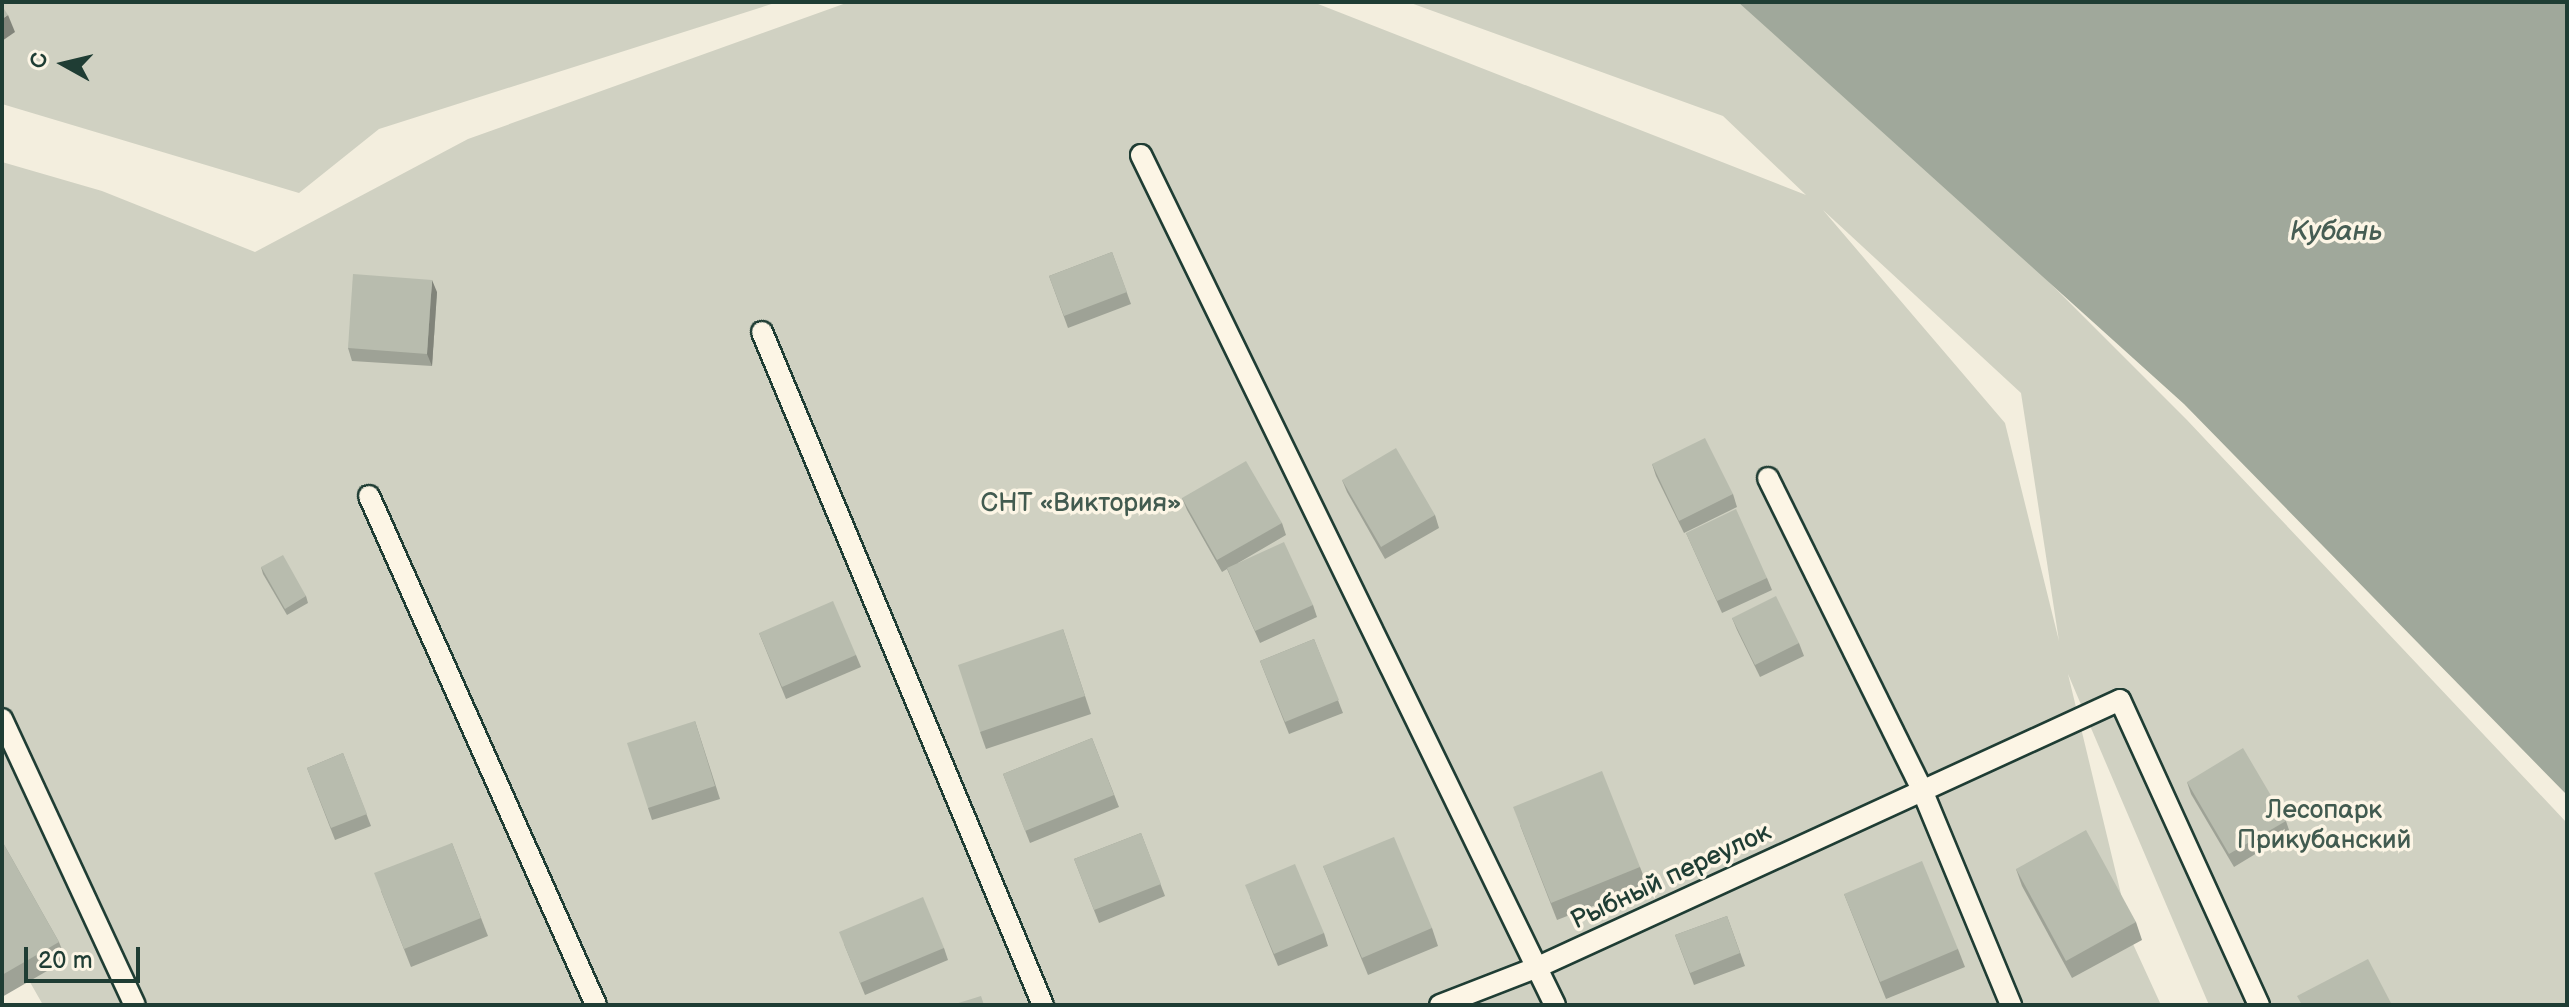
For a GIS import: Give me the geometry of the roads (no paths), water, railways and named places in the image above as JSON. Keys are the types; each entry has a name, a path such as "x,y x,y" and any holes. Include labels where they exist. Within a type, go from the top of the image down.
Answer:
{"lane":[{"path":"1141,155 1555,1005"},
{"path":"762,332 1043,1005"},
{"path":"1768,478 1922,790 2011,1005"},
{"path":"369,496 596,1005"},
{"name":"Рыбный переулок","path":"1440,1005 1538,967 2120,700 2259,1005"},
{"path":"2,719 135,1005"}],"water":[{"name":"Кубань","path":"1738,2 2567,2 2567,795 2184,404"}],"park label":[{"name":"СНТ «Виктория»","path":"1081,504"},
{"name":"Лесопарк Прикубанский","path":"2324,826"}]}
